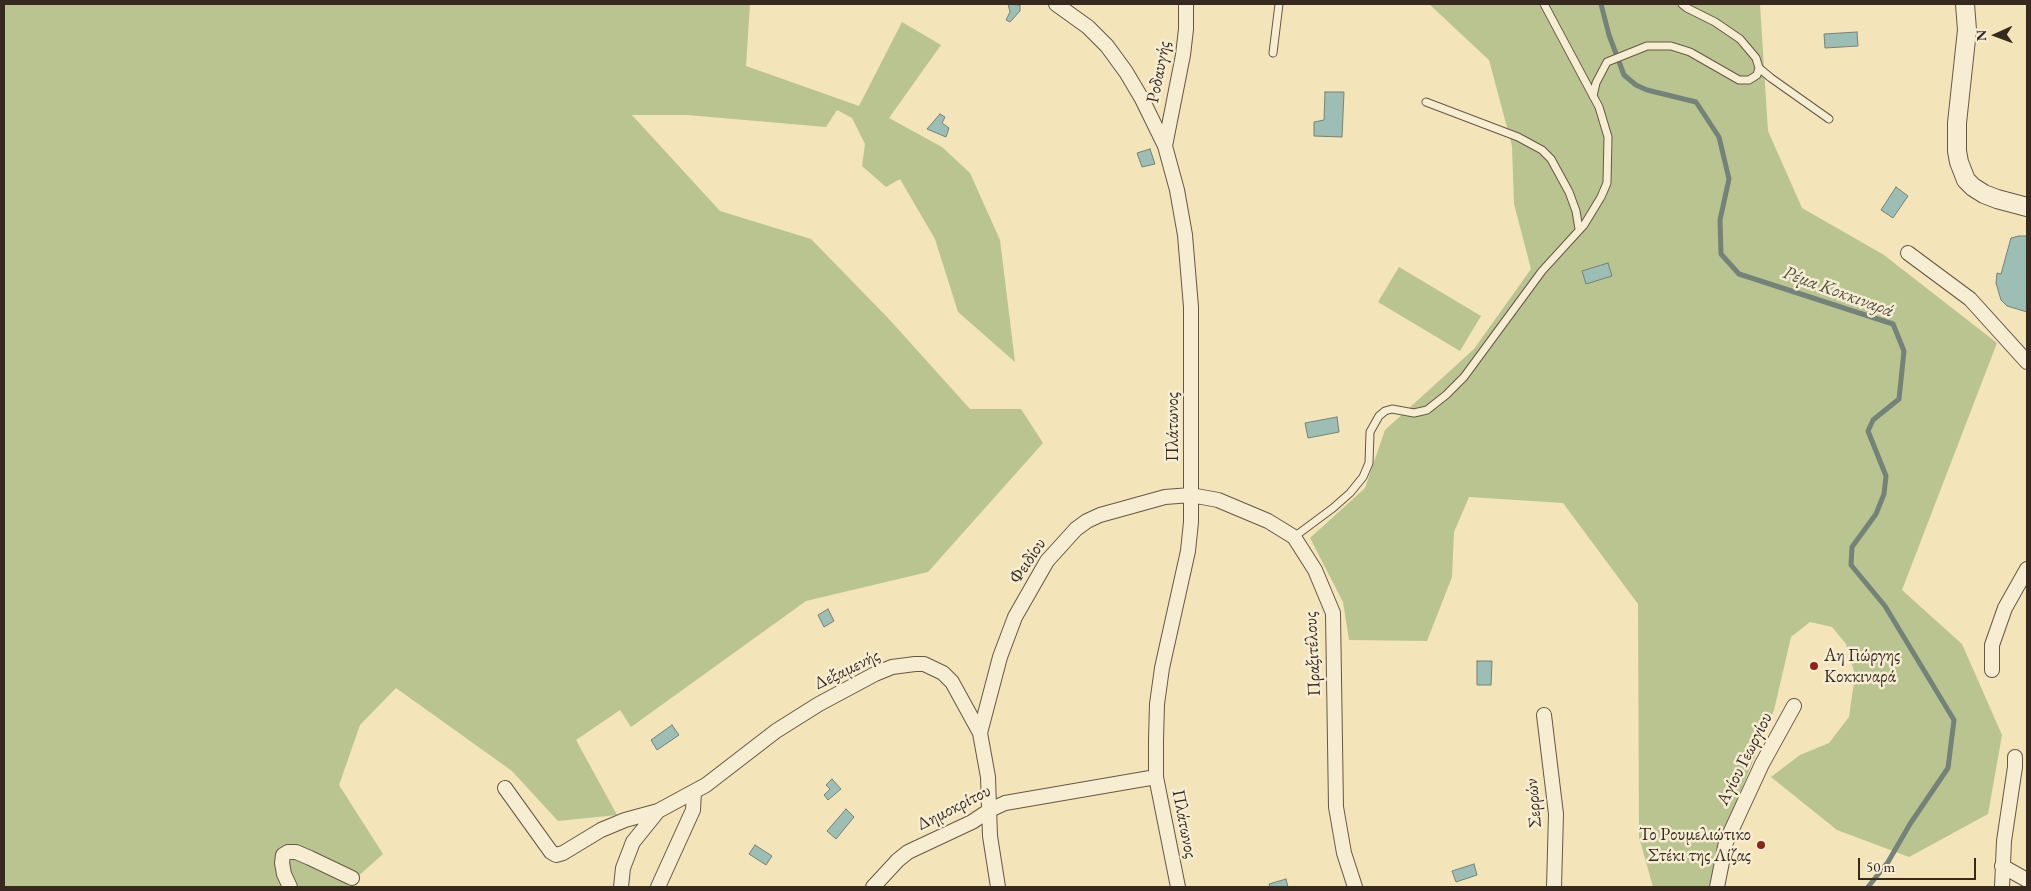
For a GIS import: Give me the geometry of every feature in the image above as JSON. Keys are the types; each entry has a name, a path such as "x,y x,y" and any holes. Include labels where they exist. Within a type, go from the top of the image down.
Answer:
{"street":[{"name":"Πλάτωνος","path":"1056,4 1088,27 1112,52 1126,72 1142,99 1164,146 1177,190 1188,272 1190,307 1191,495 1188,551 1171,621 1157,704 1156,777 1178,887"},
{"name":"Ροδαυγής","path":"1164,146 1183,55 1186,4"},
{"path":"1965,4 1967,30 1957,123 1959,162 1966,180 1973,187 1997,199 2027,207"},
{"path":"1908,253 1970,299 2027,362"},
{"name":"Πραξιτέλους","path":"1191,495 1218,500 1268,521 1294,537 1315,570 1333,612 1336,807 1344,854 1355,887"},
{"name":"Φειδίου","path":"980,733 1000,657 1012,625 1032,585 1047,561 1076,529 1087,521 1137,504 1165,497 1191,495"},
{"path":"1992,670 1992,645 2004,608 2027,569"},
{"name":"Δεξαμενής","path":"621,887 624,868 633,842 658,811 694,792 720,775 776,731 856,683 892,668 924,664 943,673 952,682 980,733 988,777 990,836 998,887"},
{"name":"Αγίου Γεωργίου","path":"1717,887 1726,842 1762,764 1794,706"},
{"name":"Σερρών","path":"1544,716 1556,814 1554,887"},
{"path":"2002,887 2004,840 2015,757"},
{"name":"Δημοκρίτου","path":"872,887 908,852 972,822 1005,803 1156,777"},
{"path":"505,788 551,852 556,855 563,853 601,830 625,820 658,811"},
{"path":"658,887 693,810 694,792"},
{"path":"290,887 284,874 282,863 283,855 288,852 303,855 352,878"},
{"path":"2002,866 2027,880"}],"lane":[{"path":"1273,53 1279,4"},
{"path":"1294,537 1334,508 1363,477 1369,463 1370,432 1379,416 1385,411 1392,409 1414,413 1427,410 1446,395 1472,368 1542,271 1579,229 1601,197 1607,182 1608,137 1599,108 1544,4"},
{"path":"1593,96 1596,83 1607,62 1647,46 1671,46 1690,52 1739,80 1749,80 1757,75 1759,68 1756,58 1740,39 1716,22 1682,4"},
{"path":"1759,68 1829,119"},
{"path":"1426,102 1518,137 1542,150 1551,159 1568,192 1576,211 1579,229"}],"green space":[{"path":"4,4 750,4 746,66 859,106 902,22 941,45 889,118 942,147 970,173 1000,240 1015,362 958,312 935,239 900,179 886,187 862,166 865,144 852,118 837,110 826,127 687,115 632,115 720,211 811,239 888,318 970,409 1021,409 1043,443 928,572 806,601 631,727 620,710 576,740 617,815 558,821 512,771 396,688 360,725 339,785 383,854 346,887 4,887"},
{"path":"1429,4 1760,4 1768,131 1802,208 1884,255 1997,343 1902,590 1962,644 2002,735 1988,814 1909,857 1837,830 1771,777 1800,755 1829,743 1849,717 1855,675 1846,644 1832,627 1810,622 1791,637 1774,710 1719,844 1709,887 1653,887 1639,837 1638,604 1563,503 1469,497 1454,532 1452,577 1427,641 1349,640 1343,602 1310,538 1365,488 1385,430 1474,349 1531,269 1514,204 1512,146 1489,60"},
{"path":"1399,267 1481,316 1460,351 1378,302"}],"water":[{"path":"1008,4 1020,5 1020,11 1010,22 1006,20 1010,12"},
{"path":"1857,32 1858,46 1825,48 1824,34"},
{"path":"1325,92 1344,92 1342,137 1314,136 1314,122 1324,120"},
{"path":"940,114 945,117 942,123 949,128 946,137 927,129"},
{"path":"1150,149 1155,164 1142,167 1137,153"},
{"path":"1896,187 1908,196 1893,218 1881,210"},
{"path":"2027,236 2027,312 2007,306 2001,300 1996,283 1997,273 2001,274 2011,238"},
{"path":"1608,263 1612,276 1586,284 1582,271"},
{"path":"1337,417 1339,432 1308,438 1305,423"},
{"path":"828,609 834,621 824,627 818,615"},
{"path":"1477,661 1492,661 1491,685 1477,685"},
{"path":"672,725 679,735 657,750 651,740"},
{"path":"832,779 841,789 828,800 824,795 830,789 826,785"},
{"path":"846,809 854,817 836,839 827,831"},
{"path":"755,845 772,856 766,865 749,854"},
{"path":"1474,864 1477,875 1456,882 1452,871"},
{"path":"1286,879 1288,887 1270,887 1269,884"}],"waterway":[{"name":"Ρέμα Κοκκιναρά","path":"1601,4 1609,35 1624,75 1636,85 1647,90 1696,102 1719,137 1729,179 1720,220 1721,254 1739,274 1893,324 1904,351 1899,399 1873,420 1868,431 1886,476 1884,494 1876,514 1852,547 1851,565 1885,606 1954,720 1948,768 1910,824 1888,862 1868,887"}],"place":[{"name":"Αη Γιώργης Κοκκιναρά","path":"1814,666"},
{"name":"Το Ρουμελιώτικο Στέκι της Λίζας","path":"1761,845"}]}
